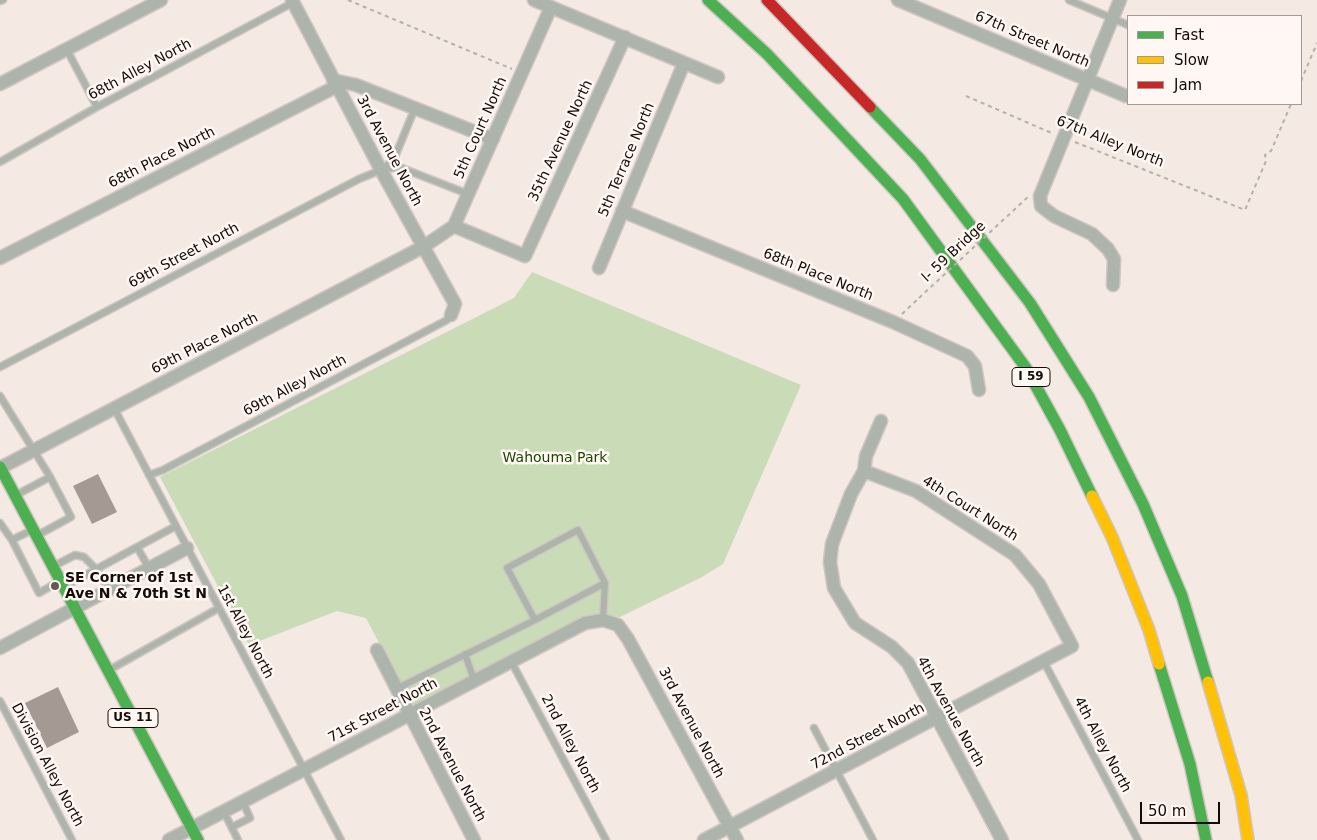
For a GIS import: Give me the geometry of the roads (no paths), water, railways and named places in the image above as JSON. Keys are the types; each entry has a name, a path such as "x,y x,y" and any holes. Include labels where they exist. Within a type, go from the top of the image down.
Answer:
{"main road":[{"name":"I 59","path":"708,0 767,54 904,199 1026,368 1060,430 1112,537 1150,630 1190,764 1206,840"},
{"name":"I 59","path":"768,0 920,159 1030,303 1089,397 1143,504 1182,596 1238,786 1248,840"},
{"name":"US 11","path":"1,472 35,532 195,834"}],"street":[{"path":"0,84 161,0"},
{"path":"534,0 718,77"},
{"name":"67th Street North","path":"898,0 1126,96"},
{"path":"1113,285 1114,259 1108,249 1092,234 1054,216 1041,206 1040,196 1120,0"},
{"name":"3rd Avenue North","path":"293,1 381,170 455,304 451,315"},
{"name":"5th Court North","path":"454,226 551,7"},
{"name":"35th Avenue North","path":"454,226 524,256 625,37"},
{"name":"5th Terrace North","path":"599,268 684,63"},
{"path":"335,83 356,85 493,139"},
{"name":"68th Place North","path":"0,258 335,83"},
{"name":"68th Place North","path":"622,211 893,322 967,356 975,366 979,390"},
{"path":"423,248 454,226"},
{"name":"69th Place North","path":"1,472 34,450 423,248"},
{"name":"4th Avenue North","path":"881,421 866,456 864,471 851,494 832,544 830,562 834,588 855,622 892,647 908,663 938,716 1002,840"},
{"name":"4th Court North","path":"864,471 916,491 1015,555 1039,584 1072,646"},
{"path":"0,648 187,548"},
{"name":"3rd Avenue North","path":"608,622 618,625 628,639 737,840"},
{"name":"71st Street North","path":"169,840 195,834 224,812 242,802 586,623 608,622"},
{"name":"72nd Street North","path":"704,840 1072,646"},
{"name":"2nd Avenue North","path":"377,650 409,716 474,840"}],"lane":[{"path":"1069,0 1127,25"},
{"name":"68th Alley North","path":"0,162 293,1"},
{"path":"67,50 97,107"},
{"path":"381,170 394,159 415,108"},
{"path":"381,170 399,167 468,194"},
{"name":"69th Street North","path":"0,367 359,179 381,170"},
{"name":"69th Alley North","path":"149,475 163,470 447,320 451,315"},
{"path":"0,396 50,477 71,517 12,540"},
{"name":"1st Alley North","path":"114,408 341,840"},
{"path":"15,496 50,477"},
{"path":"0,523 12,540 39,593 96,569 176,526"},
{"path":"535,620 507,568 578,530 605,583 608,622"},
{"path":"137,547 149,568"},
{"path":"53,567 75,554 84,556 96,569 109,590"},
{"path":"396,689 605,583"},
{"path":"108,671 219,608"},
{"path":"465,654 474,680"},
{"name":"2nd Alley North","path":"511,661 606,840"},
{"name":"4th Alley North","path":"1044,662 1138,840"},
{"name":"Division Alley North","path":"0,701 72,840"},
{"path":"814,728 873,840"},
{"path":"232,827 250,818 242,802"},
{"path":"224,812 238,840"}],"place":[{"name":"SE Corner of 1st Ave N & 70th St N","path":"55,586"}],"park label":[{"name":"Wahouma Park","path":"555,458"}]}
